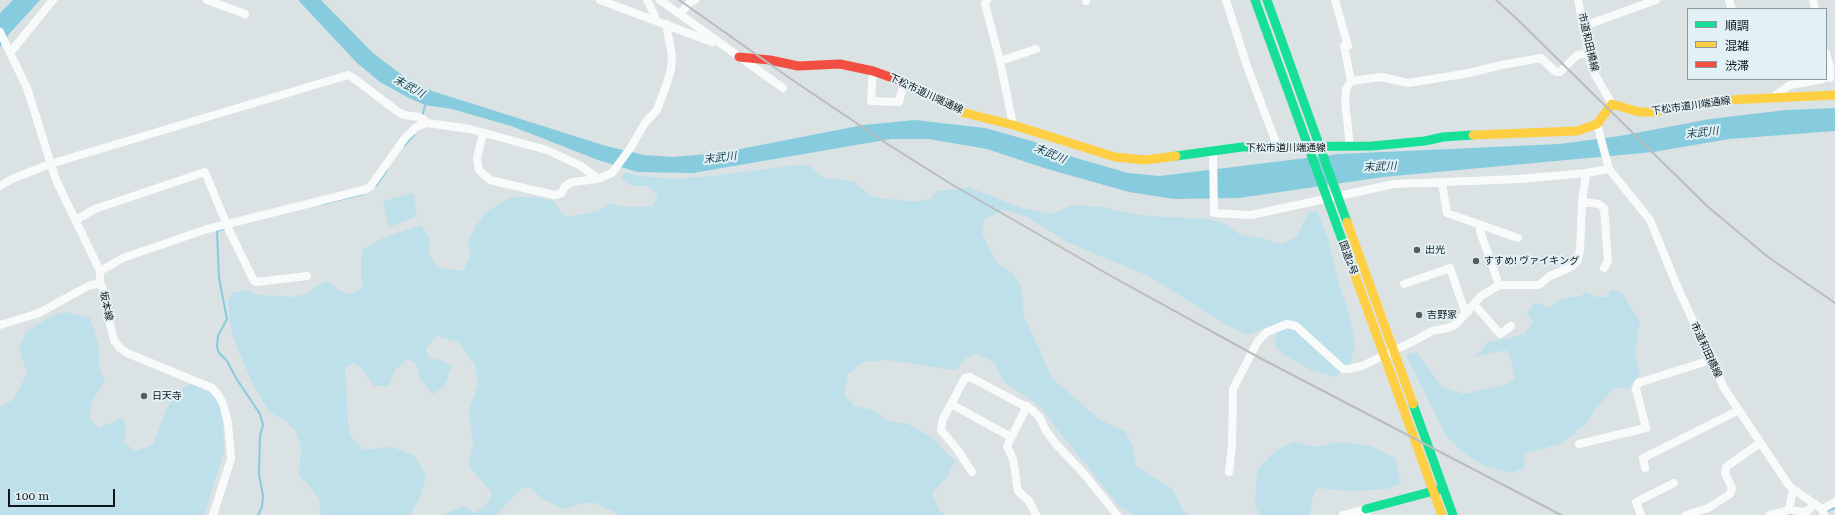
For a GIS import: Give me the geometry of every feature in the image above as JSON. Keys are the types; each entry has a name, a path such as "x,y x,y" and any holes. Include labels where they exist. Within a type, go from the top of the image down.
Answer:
{"main road":[{"name":"国道2号","path":"1255,0 1442,515"},
{"name":"国道2号","path":"1267,0 1453,515"},
{"name":"下松市道川端通線","path":"739,57 770,60 798,66 840,64 872,71 904,82 953,108 1115,157 1134,160 1213,155 1242,148 1275,146 1305,148 1394,145 1425,141 1443,136 1546,131 1577,132 1598,127"},
{"name":"下松市道川端通線","path":"1612,104 1639,112 1654,112 1706,101 1773,96 1835,95"},
{"path":"1598,127 1612,104"},
{"path":"1367,512 1443,488"}],"street":[{"path":"8,50 14,48 53,0"},
{"path":"206,0 245,14"},
{"path":"600,0 717,42"},
{"path":"647,0 655,16 655,20"},
{"path":"660,0 717,42 784,88"},
{"path":"680,14 691,1 695,0"},
{"path":"987,0 985,4 1000,61 1013,125"},
{"path":"1226,0 1247,66 1275,140 1275,146"},
{"path":"1334,0 1348,46 1344,46 1351,81 1346,89 1345,102 1350,146"},
{"name":"市道和田橋線","path":"1578,0 1588,53 1594,73 1612,104"},
{"path":"1584,26 1656,0"},
{"path":"483,133 477,158 479,170 490,180 554,195 562,193 564,187 572,182 598,178 612,173 631,147 645,123 657,110 667,83 671,69 672,56 666,24"},
{"name":"坂本線","path":"0,32 27,88 56,180 100,271 100,283 104,291 114,340 120,348 127,353 212,388 219,396 223,404 228,423 231,459 213,515"},
{"path":"1000,61 1036,50"},
{"path":"1351,81 1382,77 1408,83 1469,73 1501,65 1541,58 1556,72 1560,72 1573,57 1588,53"},
{"path":"1827,56 1830,67 1828,78"},
{"path":"872,71 871,101 899,102 904,82"},
{"path":"0,186 12,179 50,164 348,75 404,115 470,129 547,150 581,166 598,178"},
{"path":"1773,96 1790,85 1817,80"},
{"path":"100,271 123,258 228,227 367,189 370,187 405,138 423,120"},
{"path":"1213,155 1214,213 1251,215 1394,184 1519,179 1586,173 1608,165 1598,127"},
{"name":"市道和田橋線","path":"1608,165 1650,220 1677,286 1724,388 1793,489 1823,511"},
{"path":"76,220 95,209 205,172 228,227 254,281 307,276"},
{"path":"1230,472 1233,389 1258,341 1267,332 1287,324 1292,324 1343,369 1362,366 1432,331 1455,325 1488,290 1499,285 1539,285 1550,276 1571,267 1577,262 1580,250 1582,202 1586,173"},
{"path":"1442,183 1447,214 1518,238"},
{"path":"1582,202 1599,204 1604,208 1608,261 1604,268"},
{"path":"1480,226 1480,231 1499,285"},
{"path":"1404,284 1450,268 1464,309 1468,312"},
{"path":"0,325 39,313 88,286 100,283"},
{"path":"1474,304 1500,334 1511,326"},
{"path":"1579,444 1646,428 1636,389 1638,383 1711,360"},
{"path":"972,472 957,449 941,430 943,419 965,378 970,377 1027,406 1040,418 1046,431 1056,444 1086,474 1117,515"},
{"path":"951,404 1011,437"},
{"path":"1027,406 1011,437 1007,450 1013,460 1018,491 1029,500 1036,515"},
{"path":"1645,468 1643,458 1739,410"},
{"path":"1686,515 1708,508 1730,494 1732,488 1725,473 1726,467 1760,442"},
{"path":"1641,515 1636,502 1674,483"},
{"path":"1788,510 1793,489"},
{"path":"1823,511 1835,502"},
{"path":"1770,515 1788,510 1806,512 1815,504"},
{"path":"1343,515 1367,512"}],"shaded area":[{"path":"797,165 810,166 822,177 854,182 872,197 914,202 931,199 937,191 968,187 1022,208 1051,214 1072,205 1101,207 1145,216 1208,219 1225,224 1241,235 1261,238 1283,244 1297,236 1309,211 1317,212 1328,238 1337,277 1349,314 1355,345 1350,364 1335,377 1313,371 1282,354 1275,345 1277,332 1270,326 1247,335 1225,324 1149,276 1069,243 1027,217 1004,210 984,219 982,233 995,261 1013,274 1021,287 1024,316 1052,378 1100,420 1125,431 1133,447 1136,466 1173,490 1184,512 1188,515 1135,515 1120,507 1041,407 1003,381 994,362 976,353 965,359 956,370 887,360 863,362 848,374 844,394 854,406 874,410 887,421 908,424 934,439 955,462 946,478 932,493 938,508 944,515 620,515 596,503 582,503 564,509 542,499 531,488 523,487 496,515 443,515 463,506 475,513 487,503 492,493 471,469 469,461 473,445 469,410 478,384 475,365 458,342 437,336 426,348 428,358 440,360 452,366 444,387 433,394 420,379 416,364 408,359 394,371 389,386 374,386 362,369 354,363 345,368 349,434 363,450 391,447 414,455 426,475 422,493 410,515 321,515 319,499 308,484 299,476 301,448 296,431 283,419 269,412 252,382 232,335 228,301 232,293 245,290 259,295 292,297 309,293 315,286 328,281 337,289 350,295 362,287 362,250 385,237 421,225 430,239 428,254 439,268 463,271 471,254 467,242 476,226 487,211 512,197 538,197 555,202 559,210 567,217 598,211 610,203 623,207 652,207 658,197 648,186 632,186 621,178 625,172 638,176 675,179 713,176"},
{"path":"413,193 417,216 389,227 383,201"},
{"path":"1611,289 1621,292 1640,321 1635,351 1640,374 1629,389 1615,387 1596,408 1588,421 1563,443 1524,454 1525,468 1511,473 1484,466 1460,450 1445,434 1406,355 1417,352 1442,387 1464,394 1508,384 1515,378 1510,355 1506,350 1473,357 1484,349 1486,343 1525,334 1533,321 1527,313 1535,302 1549,308 1560,299 1581,296 1585,292 1596,297 1607,297"},
{"path":"65,312 90,318 98,344 100,371 105,381 92,402 89,418 99,428 122,418 126,425 124,443 136,451 153,445 165,411 178,391 192,383 211,393 219,404 223,423 224,452 204,515 0,515 0,407 14,399 27,374 19,347 26,332 51,316"},
{"path":"1294,442 1316,447 1338,442 1371,446 1395,458 1401,483 1388,489 1353,491 1317,488 1311,501 1310,515 1261,515 1255,507 1257,470 1278,449"}],"water":[{"path":"13,0 40,0 9,34 0,47 0,13"},
{"name":"末武川","path":"298,0 321,0 373,53 406,78 432,91 606,146 644,155 673,157 720,153 863,125 915,120 985,128 1035,142 1076,158 1128,173 1160,176 1339,154 1559,144 1620,136 1710,119 1786,110 1835,108 1835,131 1729,139 1653,152 1383,177 1239,198 1174,199 1129,192 1044,168 987,149 929,139 891,139 693,173 637,172 598,160 511,126 452,109 425,105 409,98 380,82 357,63"}],"waterway":[{"path":"422,116 426,103"},
{"path":"404,146 414,135"},
{"path":"376,186 387,170"},
{"path":"322,204 363,194"},
{"path":"227,228 217,231 219,278 227,319 218,336 217,347 219,353 227,361 236,378 260,414 263,425 260,436 259,474 263,496 262,507 258,515"},
{"path":"1825,512 1835,508"}],"railway":[{"path":"679,0 791,79 889,145 951,184 1111,276 1260,358 1561,515"},
{"path":"1496,0 1707,206 1768,257 1835,303"}],"traffic: fast":[{"path":"1255,0 1353,270"},
{"path":"1267,0 1347,222"},
{"path":"1176,156 1242,147 1372,146 1425,141 1443,137 1473,135"},
{"path":"1413,404 1453,515"},
{"path":"1366,509 1441,489"}],"traffic: slow":[{"path":"1473,135 1577,131 1597,124 1612,104 1639,112 1655,112 1706,101 1835,95"},
{"path":"956,108 965,113 1013,125 1115,157 1145,160 1176,156"},
{"path":"1347,222 1413,404"},
{"path":"1353,270 1442,515"}],"traffic: jam":[{"path":"739,57 770,60 798,66 840,64 873,71 904,82 956,108"}],"place":[{"name":"出光","path":"1417,250"},
{"name":"すすめ! ヴァイキング","path":"1476,261"},
{"name":"吉野家","path":"1419,315"},
{"name":"日天寺","path":"144,396"}]}
